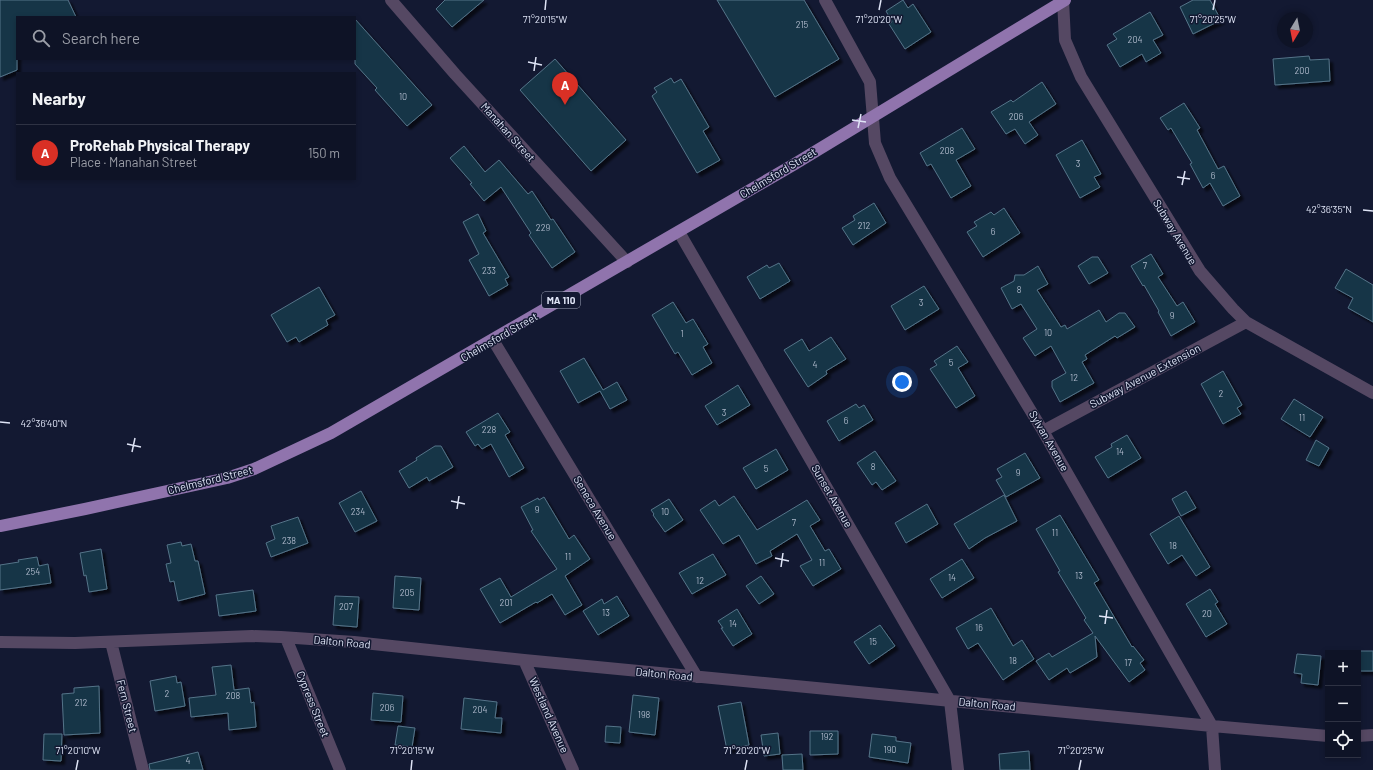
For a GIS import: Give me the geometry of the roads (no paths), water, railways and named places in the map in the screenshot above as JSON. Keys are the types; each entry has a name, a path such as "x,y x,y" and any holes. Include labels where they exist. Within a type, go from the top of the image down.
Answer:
{"main road":[{"name":"Chelmsford Street","path":"0,526 92,508 227,478 254,469 331,433 793,165 1063,1"}],"street":[{"name":"Manahan Street","path":"391,0 455,74 627,262"},
{"name":"Sylvan Avenue","path":"825,0 870,82 874,115 875,143 890,178 1043,431 1212,726 1214,770"},
{"name":"Subway Avenue","path":"1063,1 1065,40 1081,77 1200,271 1246,322 1373,393"},
{"name":"Sunset Avenue","path":"678,232 950,701 958,770"},
{"name":"Subway Avenue Extension","path":"1043,431 1246,322"},
{"name":"Seneca Avenue","path":"493,340 697,677"},
{"name":"Dalton Road","path":"0,642 75,643 252,636 354,642 697,677 1325,736"},
{"name":"Cypress Street","path":"286,638 340,770"},
{"name":"Fern Street","path":"111,642 143,770"},
{"name":"Westland Avenue","path":"524,660 574,770"},
{"path":"1361,736 1373,735"}],"place":[{"name":"ProRehab Physical Therapy","path":"565,105"}]}
